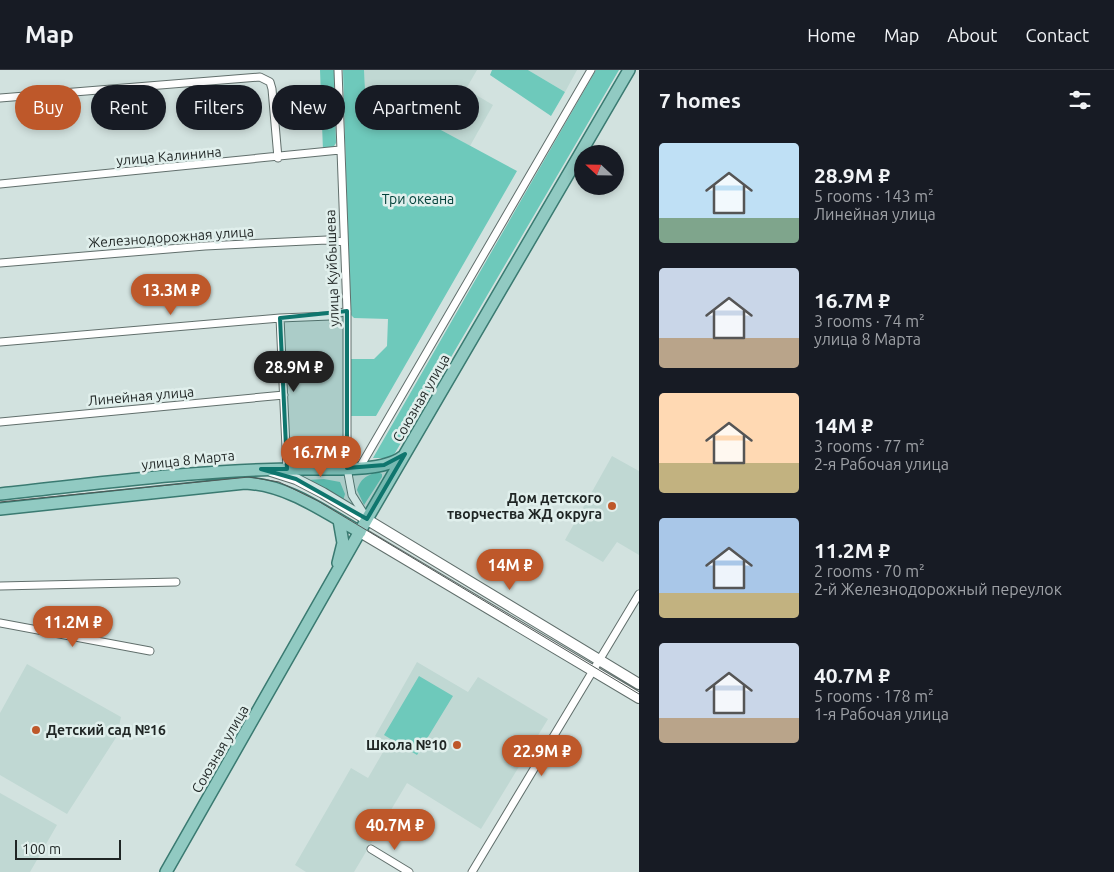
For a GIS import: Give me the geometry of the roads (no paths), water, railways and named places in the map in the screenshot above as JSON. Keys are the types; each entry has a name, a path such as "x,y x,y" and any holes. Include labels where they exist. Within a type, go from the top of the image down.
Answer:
{"main road":[{"name":"Союзная улица","path":"166,872 405,454 629,70"},
{"path":"261,468 360,467 392,463 405,454"},
{"name":"улица 8 Марта","path":"0,494 261,468 296,479 368,519 639,684"},
{"path":"0,509 245,483 262,484 290,493 339,520 639,698"},
{"path":"326,595 337,568 343,543 339,520"}],"street":[{"name":"улица Куйбышева","path":"338,70 347,311 347,468 352,495 368,519"},
{"path":"360,467 591,70"},
{"path":"0,98 260,77 270,82 272,89 278,158"},
{"name":"улица Калинина","path":"0,184 278,158 340,150"},
{"name":"Железнодорожная улица","path":"0,264 205,246 327,240 344,242"},
{"path":"0,342 280,318 330,316 347,311"},
{"path":"280,318 287,469"},
{"name":"Линейная улица","path":"0,422 284,395"},
{"path":"0,586 176,582"},
{"path":"472,872 592,669 639,594"},
{"path":"0,623 150,651"},
{"path":"370,849 409,872"}],"tram line":[{"path":"0,502 249,477 279,482 318,501 639,694"}],"place":[{"name":"Дом детского творчества ЖД округа","path":"612,506"},
{"name":"Детский сад №16","path":"36,730"},
{"name":"Школа №10","path":"457,745"}],"park label":[{"name":"Три океана","path":"418,199"}]}
